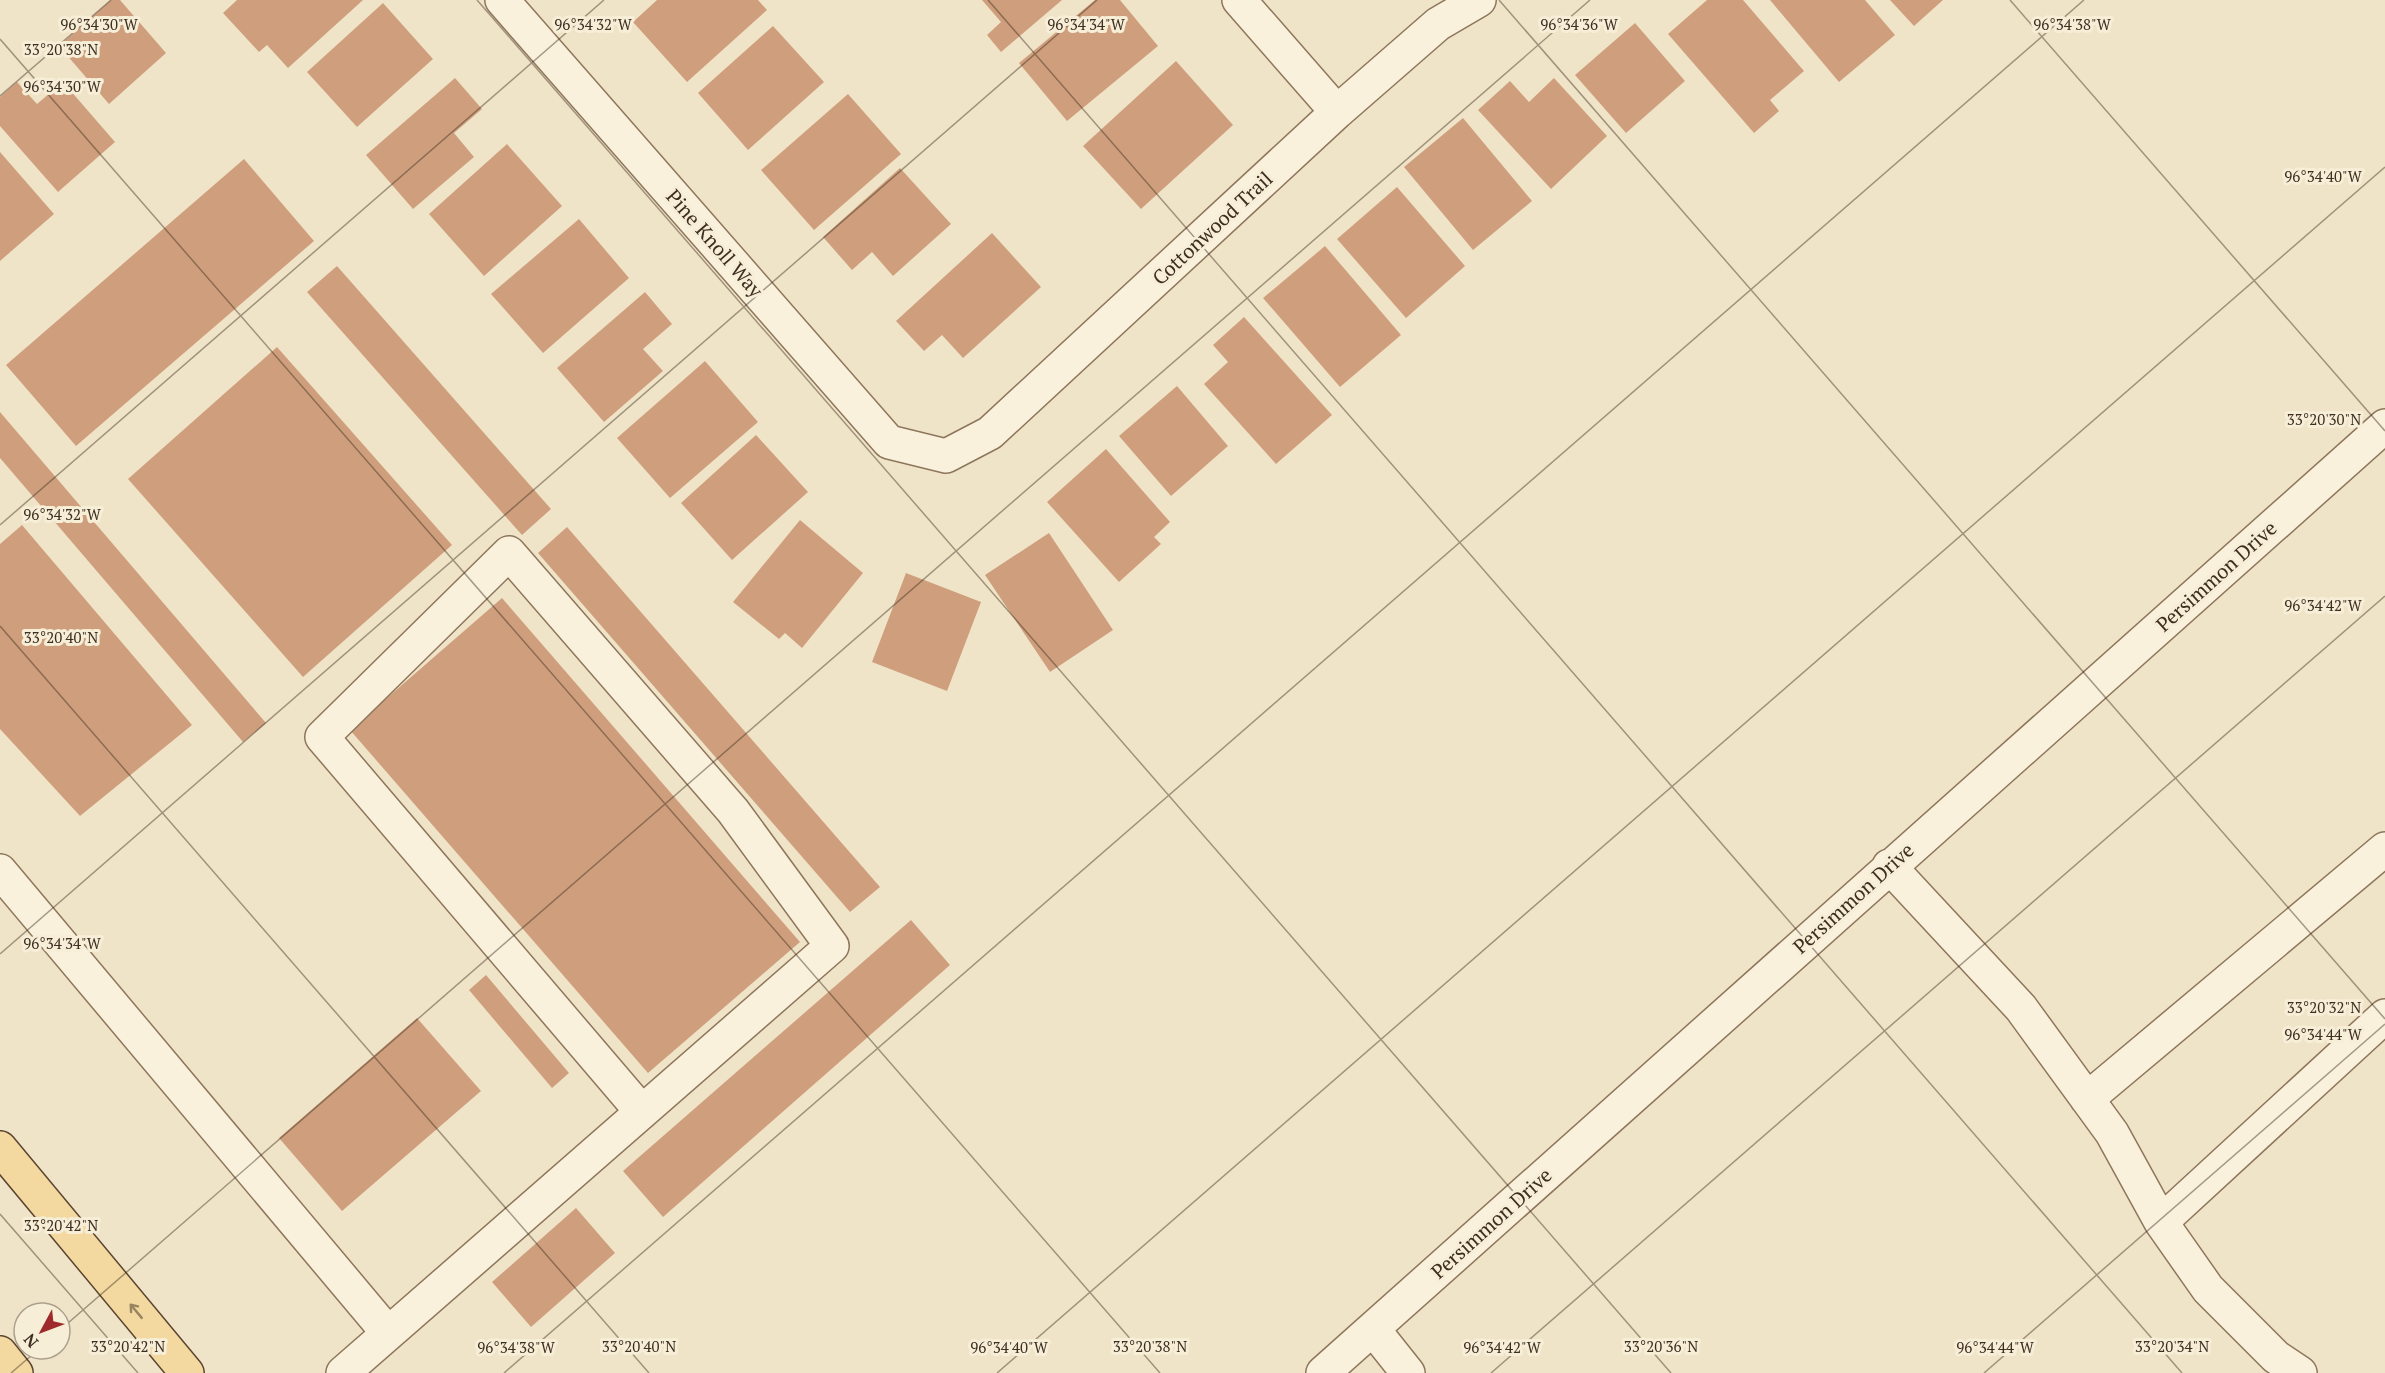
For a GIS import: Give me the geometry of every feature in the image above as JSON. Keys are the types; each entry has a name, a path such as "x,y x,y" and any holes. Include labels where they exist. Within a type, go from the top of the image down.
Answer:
{"main road":[{"path":"0,1148 187,1373"},
{"path":"0,1353 16,1373"}],"street":[{"name":"Pine Knoll Way","path":"502,0 889,442 946,456"},
{"path":"1239,0 1337,112"},
{"name":"Cottonwood Trail","path":"946,456 990,433 1337,112 1438,24 1479,0"},
{"name":"Persimmon Drive","path":"1323,1373 2385,426"},
{"path":"343,1373 388,1334 832,946 733,811 509,553 322,737 642,1112"},
{"path":"2086,1099 2381,860"},
{"path":"1889,866 2021,1008 2112,1133 2161,1222 2208,1289 2276,1357 2300,1373"},
{"path":"0,871 388,1334"},
{"path":"2161,1222 2385,1016"},
{"path":"1372,1329 1408,1373"}],"building":[{"path":"111,0 120,0 166,53 109,104 59,46"},
{"path":"237,0 363,0 288,68 267,45 259,52 223,13"},
{"path":"657,0 758,0 767,10 687,82 633,22"},
{"path":"982,0 1062,0 1001,52 987,35 1001,22"},
{"path":"1095,0 1120,0 1158,46 1067,121 1019,63"},
{"path":"1707,0 1743,0 1804,71 1770,100 1779,111 1754,133 1668,34"},
{"path":"1770,0 1865,0 1895,35 1839,82"},
{"path":"1890,0 1943,0 1914,26"},
{"path":"383,3 433,59 357,127 307,72"},
{"path":"1635,23 1685,81 1626,133 1575,75"},
{"path":"773,26 824,82 748,150 698,93"},
{"path":"1176,61 1233,125 1141,209 1083,146"},
{"path":"455,78 482,109 454,133 474,157 413,209 366,155"},
{"path":"1554,78 1607,136 1551,189 1478,110 1510,81 1529,102"},
{"path":"17,82 37,104 63,82 115,142 58,192 0,126 0,97"},
{"path":"848,94 901,154 814,230 761,170"},
{"path":"1463,118 1532,201 1473,250 1404,167"},
{"path":"507,144 562,206 484,276 429,214"},
{"path":"0,152 54,214 0,261"},
{"path":"244,159 314,241 76,446 6,365"},
{"path":"900,168 951,224 893,276 872,252 852,270 823,237"},
{"path":"1397,187 1465,266 1406,318 1337,239"},
{"path":"579,219 629,278 543,353 491,294"},
{"path":"992,233 1041,287 963,358 942,335 924,351 896,321"},
{"path":"1325,246 1401,335 1340,387 1263,298"},
{"path":"337,266 551,509 522,535 307,292"},
{"path":"645,292 672,324 643,349 663,371 604,422 557,368"},
{"path":"1244,317 1332,415 1276,464 1204,384 1228,362 1213,345"},
{"path":"277,347 452,545 303,677 128,479"},
{"path":"705,361 758,422 670,498 617,438"},
{"path":"1177,386 1228,446 1171,496 1119,436"},
{"path":"0,412 266,723 243,742 0,458"},
{"path":"756,435 808,492 732,560 681,503"},
{"path":"1106,449 1170,522 1154,537 1161,544 1119,582 1047,502"},
{"path":"800,520 863,573 802,648 785,633 779,639 733,602"},
{"path":"22,525 192,725 80,816 0,729 0,544"},
{"path":"567,527 880,887 850,912 538,553"},
{"path":"1049,533 1113,630 1050,672 985,575"},
{"path":"906,573 981,602 947,691 872,662"},
{"path":"502,598 800,942 648,1073 350,730"},
{"path":"911,920 950,965 663,1217 623,1171"},
{"path":"486,975 569,1073 552,1088 469,990"},
{"path":"417,1018 481,1091 342,1211 279,1138"},
{"path":"576,1208 615,1253 531,1327 492,1282"}]}
